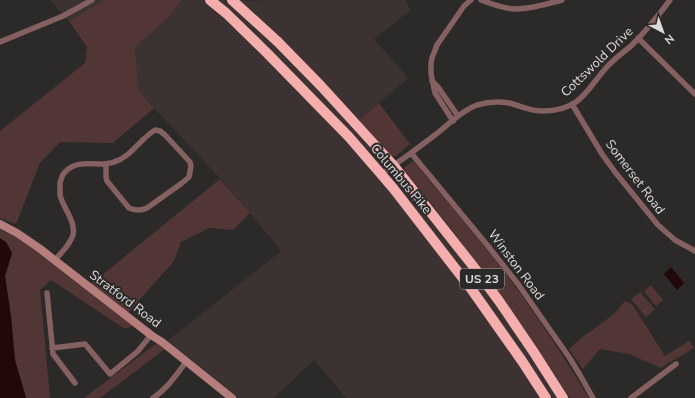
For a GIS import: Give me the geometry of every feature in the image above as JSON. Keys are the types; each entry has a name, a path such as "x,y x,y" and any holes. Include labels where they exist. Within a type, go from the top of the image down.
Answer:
{"highway":[{"name":"Columbus Pike","path":"210,0 259,44 358,147 393,188 472,290 546,398"},
{"name":"Columbus Pike","path":"232,0 278,42 321,86 394,166 486,283 533,351 563,398"}],"street":[{"path":"0,42 68,14 92,0"},
{"path":"452,121 435,93 432,80 431,63 437,45 464,6 471,0"},
{"path":"481,0 502,7 515,9 536,7 562,0"},
{"path":"534,0 536,7"},
{"name":"Cottswold Drive","path":"381,174 394,166 458,116 468,109 476,106 499,102 510,103 528,110 545,111 567,107 577,101 606,68 652,23 670,0"},
{"path":"638,38 695,94"},
{"path":"432,80 458,116"},
{"name":"Somerset Road","path":"572,104 602,154 651,216 667,234 681,244 695,250"},
{"path":"336,124 347,114"},
{"path":"55,260 70,242 73,235 71,221 60,195 62,177 64,173 72,166 81,163 106,164 115,162 121,159 155,130 160,131 165,135 192,166 189,177 186,180 142,210 129,208 107,181 106,164"},
{"name":"Winston Road","path":"411,153 518,284 569,357 593,398"},
{"name":"Stratford Road","path":"0,224 29,241 55,260 232,398"},
{"path":"47,293 52,354 75,383"},
{"path":"52,348 85,344 110,374 133,356 151,335"},
{"path":"153,398 161,393 186,362"},
{"path":"631,398 676,364"}],"shaded area":[{"path":"50,0 104,0 69,21"},
{"path":"104,0 182,0 168,18 135,47 138,90 154,108 113,143 60,142 40,163 16,224 0,218 0,131 85,63 87,47 69,21"},
{"path":"182,0 405,0 411,10 374,39 408,78 359,120 392,156 427,198 481,269 555,374 570,398 346,398 314,360 274,398 237,398 166,342 281,251 231,190 137,90 135,47 168,18"},
{"path":"379,103 410,144 396,156 392,156 359,120"},
{"path":"413,161 519,291 567,362 589,398 570,398 488,279 404,170 405,167"},
{"path":"220,179 250,213 233,230 209,228 181,242 174,261 128,313 91,284"},
{"path":"0,229 43,254 133,326 125,329 51,280 40,290 50,398 26,398 15,360 5,276 12,253 6,242 0,238"},
{"path":"0,238 6,242 12,253 5,276 15,360 26,398 0,398"},
{"path":"671,267 684,283 677,290 664,274"},
{"path":"651,285 663,300 656,306 644,291"},
{"path":"640,292 655,309 646,317 631,299"},
{"path":"625,301 632,304 665,356 689,341 694,348 661,368 629,354 600,349 583,369 569,349 581,338 614,314"},
{"path":"157,343 165,349 100,398 84,398"}]}
